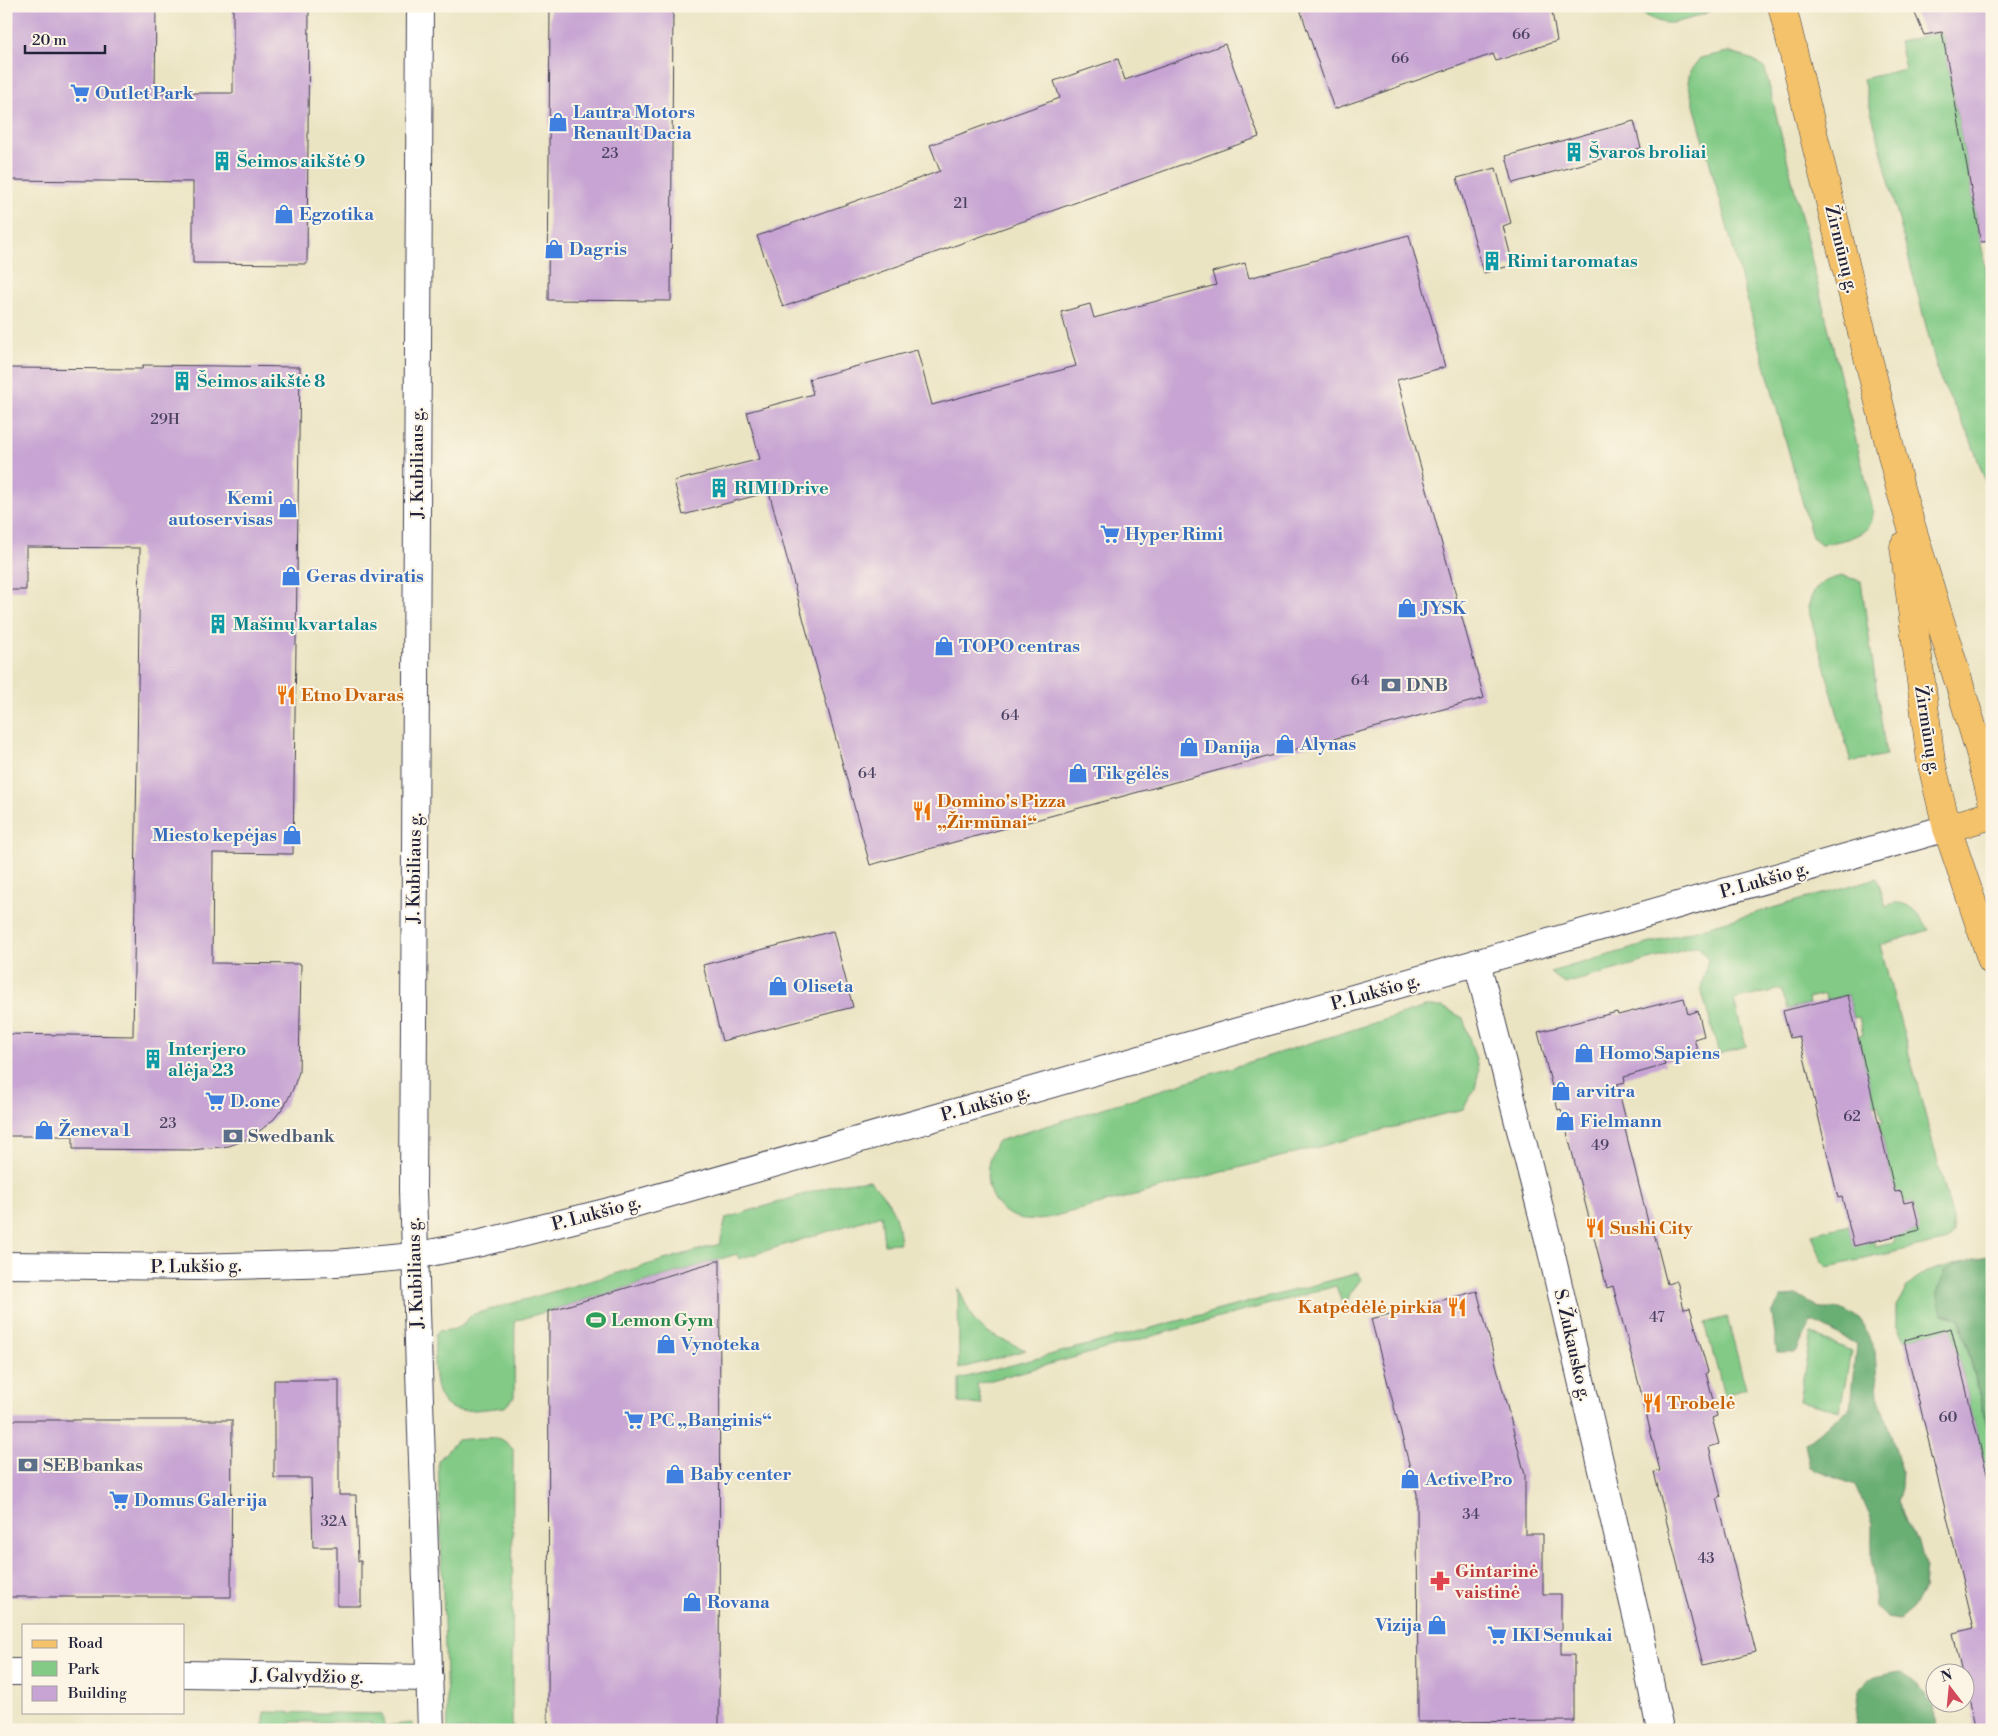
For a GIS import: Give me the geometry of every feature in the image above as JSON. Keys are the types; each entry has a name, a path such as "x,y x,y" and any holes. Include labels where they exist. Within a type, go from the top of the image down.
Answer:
{"main road":[{"name":"Žirmūnų g.","path":"1782,6 1901,492 1979,749 1992,800"},
{"name":"Žirmūnų g.","path":"1901,492 1905,554 1931,761 1947,828 1992,961"},
{"path":"1947,828 1992,815"}],"street":[{"name":"J. Kubiliaus g.","path":"420,6 413,953 414,1256 431,1730"},
{"name":"P. Lukšio g.","path":"6,1265 197,1267 336,1263 414,1256 481,1243 609,1211 1947,828"},
{"name":"S. Žukausko g.","path":"1477,962 1550,1247 1642,1637 1660,1730"},
{"path":"6,1672 22,1672"},
{"name":"J. Galvydžio g.","path":"185,1674 430,1678"}],"green space":[{"path":"1642,6 1721,6 1690,19 1668,23 1657,21 1644,15"},
{"path":"1942,32 1992,302 1992,511 1983,474 1968,433 1939,377 1863,79 1905,69 1899,42"},
{"path":"1728,52 1754,60 1765,69 1873,510 1872,521 1868,528 1856,536 1841,541 1821,544 1812,537 1688,83 1690,71 1700,58"},
{"path":"1843,576 1861,581 1886,755 1851,762 1808,608 1813,594 1820,585"},
{"path":"1877,878 1886,906 1897,903 1908,906 1913,909 1929,930 1880,945 1953,1219 1953,1231 1948,1240 1828,1267 1822,1261 1812,1234 1849,1225 1854,1245 1874,1241 1876,1246 1894,1242 1893,1236 1919,1230 1913,1201 1904,1203 1895,1192 1879,1123 1883,1121 1879,1105 1874,1106 1858,1036 1863,1035 1859,1017 1854,1018 1848,995 1826,1000 1825,994 1808,998 1809,1004 1788,1009 1781,989 1734,1000 1746,1046 1719,1054 1701,988 1708,959 1698,946 1565,984 1550,972"},
{"path":"1425,1007 1443,1007 1463,1018 1479,1070 1475,1089 1463,1109 1040,1220 1023,1219 1013,1216 996,1203 991,1193 987,1172 989,1161 998,1141"},
{"path":"870,1180 892,1208 897,1222 900,1243 884,1244 881,1215 739,1259 737,1254 515,1321 514,1397 505,1407 455,1410 446,1405 440,1397 434,1366 435,1336 438,1331 457,1328 471,1315 720,1244 726,1218 838,1184"},
{"path":"1992,1255 1992,1446 1961,1319 1942,1314 1937,1293 1945,1271 1960,1262"},
{"path":"1960,1262 1945,1271 1942,1314 1960,1319 1992,1446 1992,1494 1951,1328 1904,1340 1896,1324 1896,1306 1908,1286 1926,1272"},
{"path":"1359,1273 1361,1279 1350,1294 1344,1309 1336,1286 977,1384 982,1405 959,1403 959,1379"},
{"path":"958,1288 973,1319 987,1333 1026,1350 959,1369"},
{"path":"1798,1296 1821,1309 1841,1309 1860,1319 1875,1351 1878,1395 1902,1470 1901,1488 1897,1502 1907,1525 1919,1542 1925,1566 1923,1590 1913,1609 1900,1620 1886,1618 1876,1606 1872,1565 1872,1523 1855,1485 1810,1468 1805,1443 1850,1408 1856,1344 1812,1321 1796,1352 1777,1352 1772,1313 1781,1297"},
{"path":"1727,1317 1746,1389 1724,1395 1705,1323"},
{"path":"1811,1333 1851,1351 1840,1411 1799,1401"},
{"path":"478,1438 501,1439 513,1449 512,1730 448,1730 438,1461 457,1440"},
{"path":"1901,1672 1919,1687 1926,1695 1926,1714 1935,1714 1936,1730 1854,1730 1861,1688 1873,1678"},
{"path":"264,1712 382,1714 384,1726 413,1723 413,1730 371,1730 371,1722 291,1722 291,1730 264,1730"}],"building":[{"path":"6,6 156,6 155,93 233,93 233,6 309,6 307,264 193,263 193,182 6,180"},
{"path":"550,6 673,6 671,301 548,300"},
{"path":"1299,6 1551,6 1557,41 1496,61 1493,54 1334,109"},
{"path":"1912,6 1986,6 1992,40 1992,241 1981,242 1942,32 1924,35"},
{"path":"1225,44 1259,137 783,307 757,236 940,171 930,145 1060,98 1054,81 1118,59 1125,80"},
{"name":"Švaros broliai","path":"1634,121 1641,148 1513,183 1506,156"},
{"path":"1496,168 1511,223 1503,226 1513,265 1484,273 1457,178"},
{"name":"Hyper Rimi","path":"1409,235 1445,367 1397,380 1484,698 870,865 769,492 683,515 674,481 760,459 747,412 813,394 809,379 917,350 932,405 1076,366 1061,312 1090,304 1094,318 1216,285 1212,272 1245,263 1249,278"},
{"path":"143,365 300,367 293,854 213,853 212,963 301,964 299,1072 285,1105 274,1119 245,1140 229,1146 192,1150 73,1149 73,1136 6,1136 6,1034 133,1036 140,548 26,547 26,590 6,590 6,368 142,369"},
{"name":"Oliseta","path":"833,931 853,1007 722,1041 703,965"},
{"path":"1848,995 1895,1192 1901,1191 1904,1203 1913,1201 1920,1230 1854,1246 1842,1197 1838,1198 1799,1036 1790,1038 1783,1011"},
{"path":"1684,998 1688,1014 1698,1011 1704,1036 1694,1039 1698,1053 1664,1061 1665,1065 1624,1077 1625,1082 1617,1084 1626,1120 1623,1121 1651,1234 1654,1233 1667,1284 1677,1281 1684,1309 1690,1308 1708,1372 1706,1373 1717,1416 1712,1418 1719,1444 1709,1447 1721,1497 1717,1498 1756,1652 1703,1665 1654,1472 1660,1471 1640,1388 1613,1286 1607,1288 1561,1109 1558,1110 1538,1032 1617,1012 1618,1015"},
{"name":"PC „Banginis“","path":"720,1260 719,1730 548,1730 549,1311"},
{"path":"1477,1291 1525,1475 1525,1534 1543,1534 1543,1594 1561,1594 1561,1655 1574,1655 1574,1721 1418,1722 1417,1494 1371,1319"},
{"path":"1951,1328 1992,1494 1992,1730 1976,1730 1972,1714 1976,1714 1976,1664 1960,1664 1953,1633 1974,1628 1904,1340"},
{"path":"274,1380 339,1380 339,1495 356,1495 358,1561 361,1561 361,1606 337,1606 337,1547 313,1547 311,1478 274,1478"},
{"name":"Domus Galerija","path":"6,1420 232,1420 231,1597 6,1597"}],"place":[{"name":"Outlet Park","path":"80,93"},
{"name":"Lautra Motors Renault Dacia","path":"558,122"},
{"name":"Švaros broliai","path":"1574,152"},
{"name":"Šeimos aikštė 9","path":"222,161"},
{"name":"Egzotika","path":"284,214"},
{"name":"Dagris","path":"554,249"},
{"name":"Rimi taromatas","path":"1492,261"},
{"name":"Šeimos aikštė 8","path":"182,381"},
{"name":"RIMI Drive","path":"719,488"},
{"name":"Kemi autoservisas","path":"288,508"},
{"name":"Hyper Rimi","path":"1110,534"},
{"name":"Geras dviratis","path":"291,576"},
{"name":"JYSK","path":"1407,608"},
{"name":"Mašinų kvartalas","path":"218,624"},
{"name":"TOPO centras","path":"944,646"},
{"name":"DNB","path":"1391,685"},
{"name":"Etno Dvaras","path":"286,695"},
{"name":"Alynas","path":"1285,744"},
{"name":"Danija","path":"1189,747"},
{"name":"Tik gėlės","path":"1078,773"},
{"name":"Domino's Pizza „Žirmūnai“","path":"922,811"},
{"name":"Miesto kepėjas","path":"292,835"},
{"name":"Oliseta","path":"778,986"},
{"name":"Homo Sapiens","path":"1584,1053"},
{"name":"Interjero alėja 23","path":"153,1059"},
{"name":"arvitra","path":"1561,1091"},
{"name":"D.one","path":"215,1101"},
{"name":"Fielmann","path":"1565,1121"},
{"name":"Ženeva 1","path":"44,1130"},
{"name":"Swedbank","path":"233,1136"},
{"name":"Sushi City","path":"1595,1228"},
{"name":"Katpėdėlė pirkia","path":"1457,1307"},
{"name":"Lemon Gym","path":"596,1320"},
{"name":"Vynoteka","path":"666,1344"},
{"name":"Trobelė","path":"1652,1403"},
{"name":"PC „Banginis“","path":"634,1420"},
{"name":"SEB bankas","path":"28,1465"},
{"name":"Baby center","path":"675,1474"},
{"name":"Active Pro","path":"1410,1479"},
{"name":"Domus Galerija","path":"119,1500"},
{"name":"Gintarinė vaistinė","path":"1440,1581"},
{"name":"Rovana","path":"692,1602"},
{"name":"Vizija","path":"1437,1625"},
{"name":"IKI Senukai","path":"1497,1635"}]}
